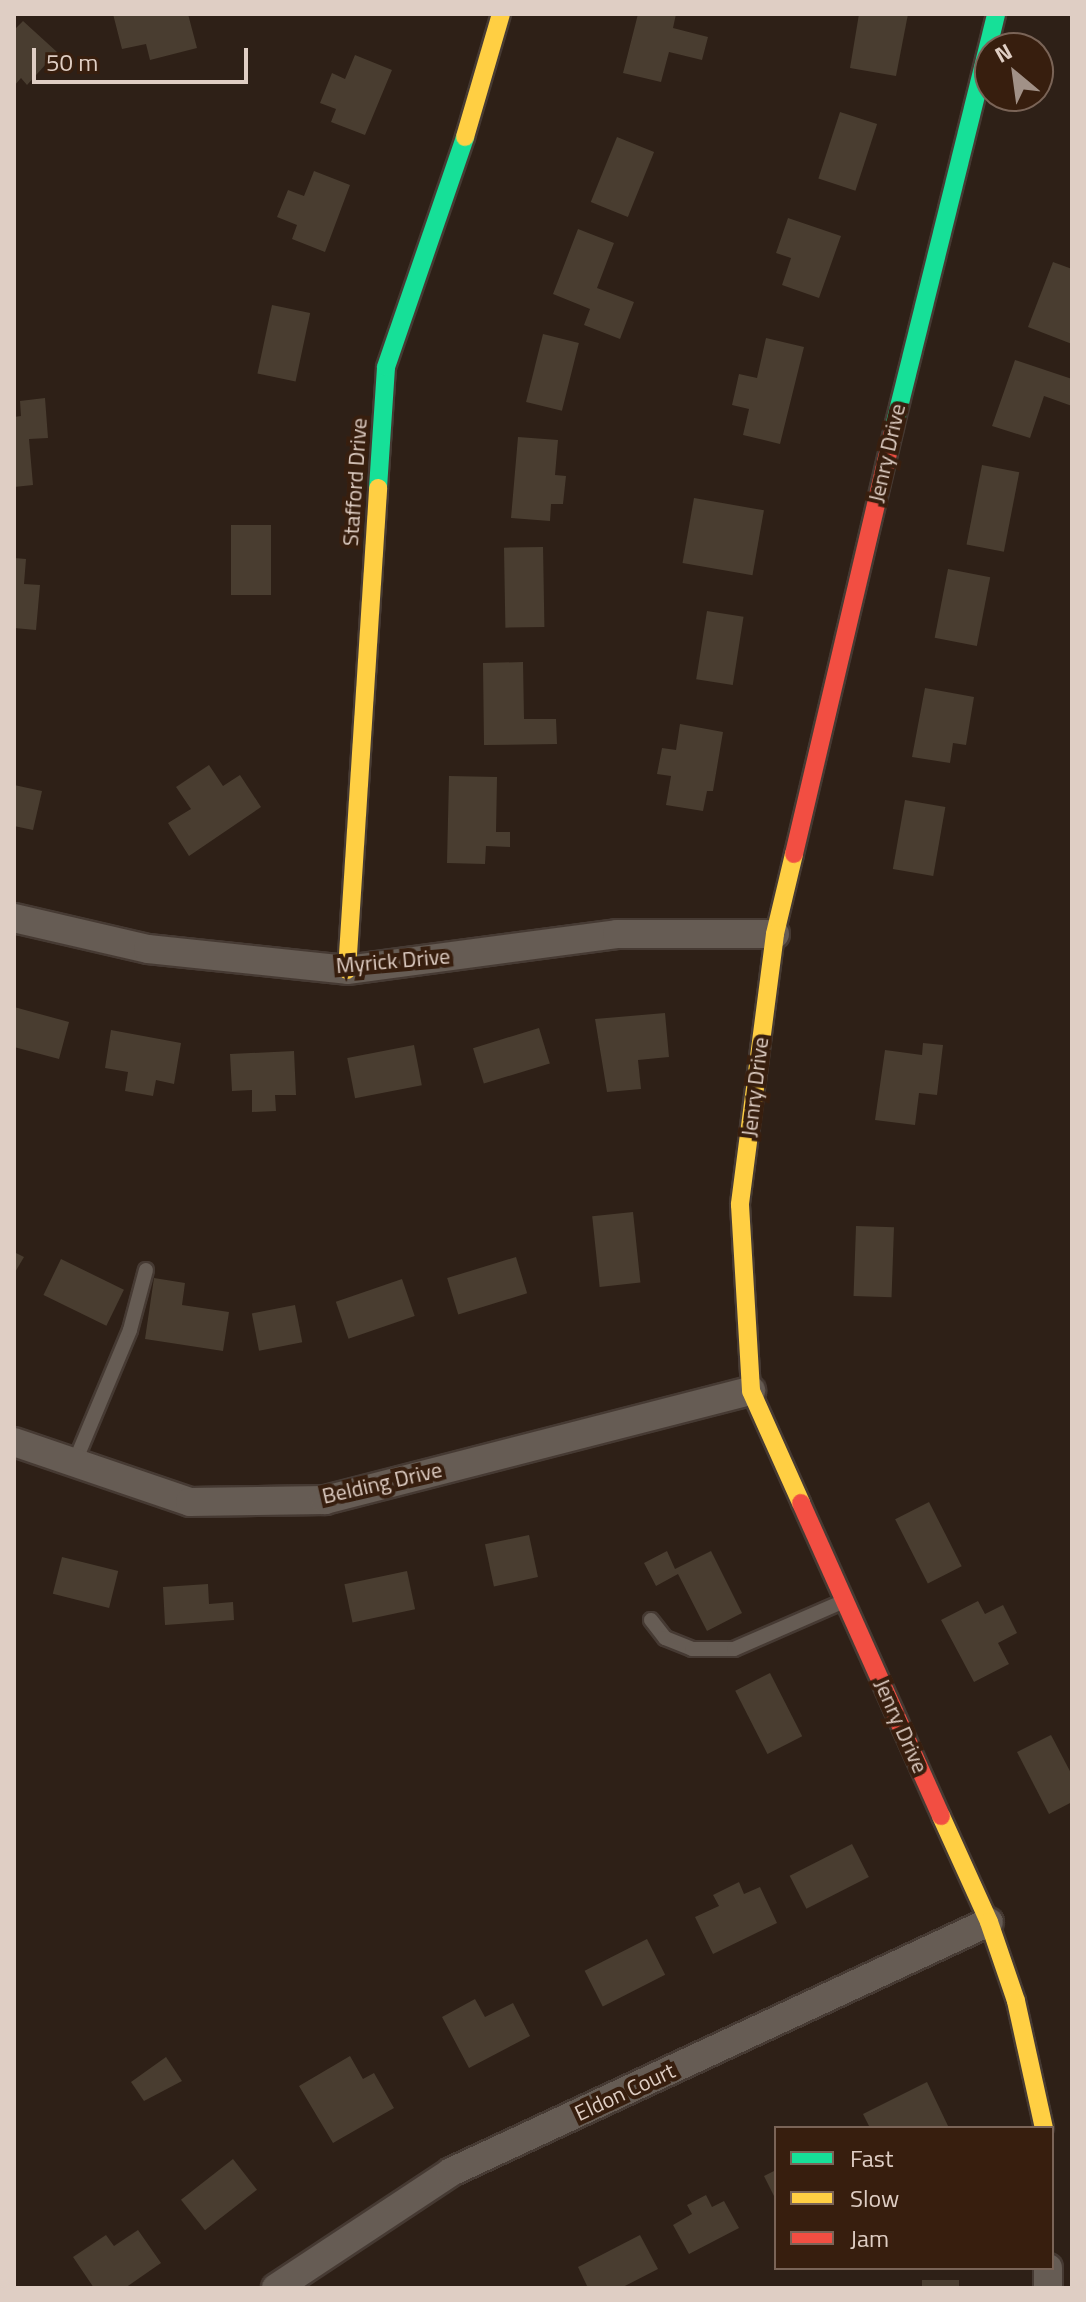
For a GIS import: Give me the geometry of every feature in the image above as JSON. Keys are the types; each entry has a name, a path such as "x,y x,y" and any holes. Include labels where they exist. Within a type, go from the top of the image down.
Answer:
{"street":[{"name":"Stafford Drive","path":"347,970 386,367 464,140 501,14"},
{"name":"Jenry Drive","path":"996,14 934,254 775,934 740,1205 751,1391 989,1922 1016,2001 1044,2126"},
{"name":"Myrick Drive","path":"14,918 148,949 347,970 617,934 775,934"},
{"name":"Belding Drive","path":"14,1442 190,1502 325,1500 751,1391"},
{"name":"Eldon Court","path":"276,2288 451,2172 989,1922"}],"lane":[{"path":"74,1464 130,1330 146,1270"},
{"path":"651,1620 665,1638 692,1649 734,1649 845,1601"}],"building":[{"path":"113,14 188,14 197,48 150,60 146,44 122,49"},
{"path":"638,14 676,14 673,28 708,37 702,60 669,52 661,82 623,73"},
{"path":"859,14 908,14 896,76 850,68"},
{"path":"23,21 57,52 27,85 21,78 14,86 14,30"},
{"path":"355,55 392,70 365,135 331,122 336,109 320,103 332,73 345,79"},
{"path":"840,112 877,124 855,191 818,179"},
{"path":"617,137 654,152 628,217 591,202"},
{"path":"314,171 350,185 325,252 292,239 297,225 277,217 288,190 304,196"},
{"path":"788,218 841,236 819,298 782,285 791,258 776,253"},
{"path":"578,229 614,243 597,288 634,302 620,339 584,325 590,309 553,294"},
{"path":"1053,262 1072,269 1072,344 1028,327"},
{"path":"272,305 310,313 296,382 257,373"},
{"path":"543,334 579,343 562,411 526,402"},
{"path":"766,338 804,347 780,444 743,435 749,409 732,405 739,374 757,378"},
{"path":"1015,360 1072,379 1072,406 1044,396 1030,438 992,426"},
{"path":"45,398 48,438 29,439 33,485 14,487 14,417 21,416 20,401"},
{"path":"518,437 558,440 555,475 566,476 563,504 551,504 550,521 511,518"},
{"path":"982,465 1019,472 1004,552 967,545"},
{"path":"694,498 764,510 752,575 683,563"},
{"path":"231,525 271,525 271,595 231,595"},
{"path":"543,547 544,627 505,628 504,548"},
{"path":"14,558 26,559 24,584 40,585 36,630 14,628"},
{"path":"948,569 990,577 977,646 935,638"},
{"path":"707,611 744,617 733,685 696,679"},
{"path":"523,662 524,719 556,719 557,744 484,745 483,663"},
{"path":"925,688 974,697 966,745 953,743 950,763 912,757"},
{"path":"680,724 723,732 713,791 707,791 703,811 666,805 671,776 657,774 662,748 676,750"},
{"path":"209,765 223,786 240,775 261,807 189,856 168,823 191,809 176,787"},
{"path":"449,776 497,777 496,832 510,832 510,847 486,846 485,864 447,863"},
{"path":"14,785 42,791 33,830 14,826"},
{"path":"905,800 945,807 933,876 893,869"},
{"path":"14,1007 69,1022 59,1059 14,1047"},
{"path":"665,1013 669,1057 638,1060 641,1089 607,1092 595,1019"},
{"path":"539,1028 550,1063 484,1084 473,1048"},
{"path":"111,1030 181,1043 174,1084 156,1080 153,1096 125,1091 128,1072 105,1068"},
{"path":"923,1043 943,1045 937,1095 919,1093 915,1125 875,1120 885,1050 922,1055"},
{"path":"414,1045 422,1085 355,1098 347,1058"},
{"path":"294,1051 296,1095 275,1095 276,1111 252,1112 252,1090 232,1091 230,1054"},
{"path":"633,1212 640,1283 600,1287 592,1216"},
{"path":"856,1226 894,1227 892,1297 854,1296"},
{"path":"14,1252 24,1257 14,1274"},
{"path":"516,1257 527,1293 458,1314 447,1278"},
{"path":"61,1259 124,1290 106,1326 43,1295"},
{"path":"154,1278 185,1283 182,1305 229,1312 223,1351 145,1339"},
{"path":"402,1279 415,1316 349,1339 336,1302"},
{"path":"295,1305 302,1342 259,1351 252,1313"},
{"path":"929,1502 962,1566 928,1583 895,1519"},
{"path":"529,1535 538,1577 494,1586 485,1544"},
{"path":"667,1551 675,1569 711,1551 742,1613 707,1631 678,1574 656,1586 644,1563"},
{"path":"62,1557 118,1571 109,1608 53,1594"},
{"path":"407,1571 415,1609 353,1622 344,1584"},
{"path":"208,1584 209,1604 233,1602 234,1620 165,1625 163,1587"},
{"path":"978,1601 985,1614 1003,1605 1017,1633 998,1643 1009,1664 974,1682 941,1620"},
{"path":"770,1673 802,1736 767,1754 735,1691"},
{"path":"1051,1735 1072,1775 1072,1802 1049,1814 1017,1752"},
{"path":"852,1844 869,1877 806,1909 790,1876"},
{"path":"739,1882 744,1894 760,1887 777,1923 713,1954 695,1917 719,1906 713,1895"},
{"path":"647,1939 665,1975 603,2006 585,1971"},
{"path":"475,1999 485,2017 513,2003 530,2036 469,2068 442,2017"},
{"path":"350,2056 363,2079 374,2073 394,2108 333,2143 299,2086"},
{"path":"166,2057 182,2081 144,2101 131,2082"},
{"path":"927,2082 948,2126 869,2126 863,2114"},
{"path":"233,2159 257,2190 205,2230 181,2200"},
{"path":"774,2171 774,2196 764,2176"},
{"path":"706,2195 712,2207 724,2201 739,2228 689,2254 673,2225 692,2214 687,2205"},
{"path":"138,2230 161,2263 125,2288 94,2288 73,2257 106,2235 114,2246"},
{"path":"640,2235 658,2269 621,2288 588,2288 578,2267"},
{"path":"922,2280 959,2280 959,2288 922,2288"}],"traffic: fast":[{"path":"894,427 996,14"},
{"path":"378,488 386,367 465,137"}],"traffic: slow":[{"path":"465,137 501,14"},
{"path":"347,970 378,488"},
{"path":"794,854 775,934 740,1205 751,1391 801,1503"},
{"path":"941,1816 989,1922 1016,2001 1044,2126"}],"traffic: jam":[{"path":"794,854 894,427"},
{"path":"801,1503 941,1816"}]}
